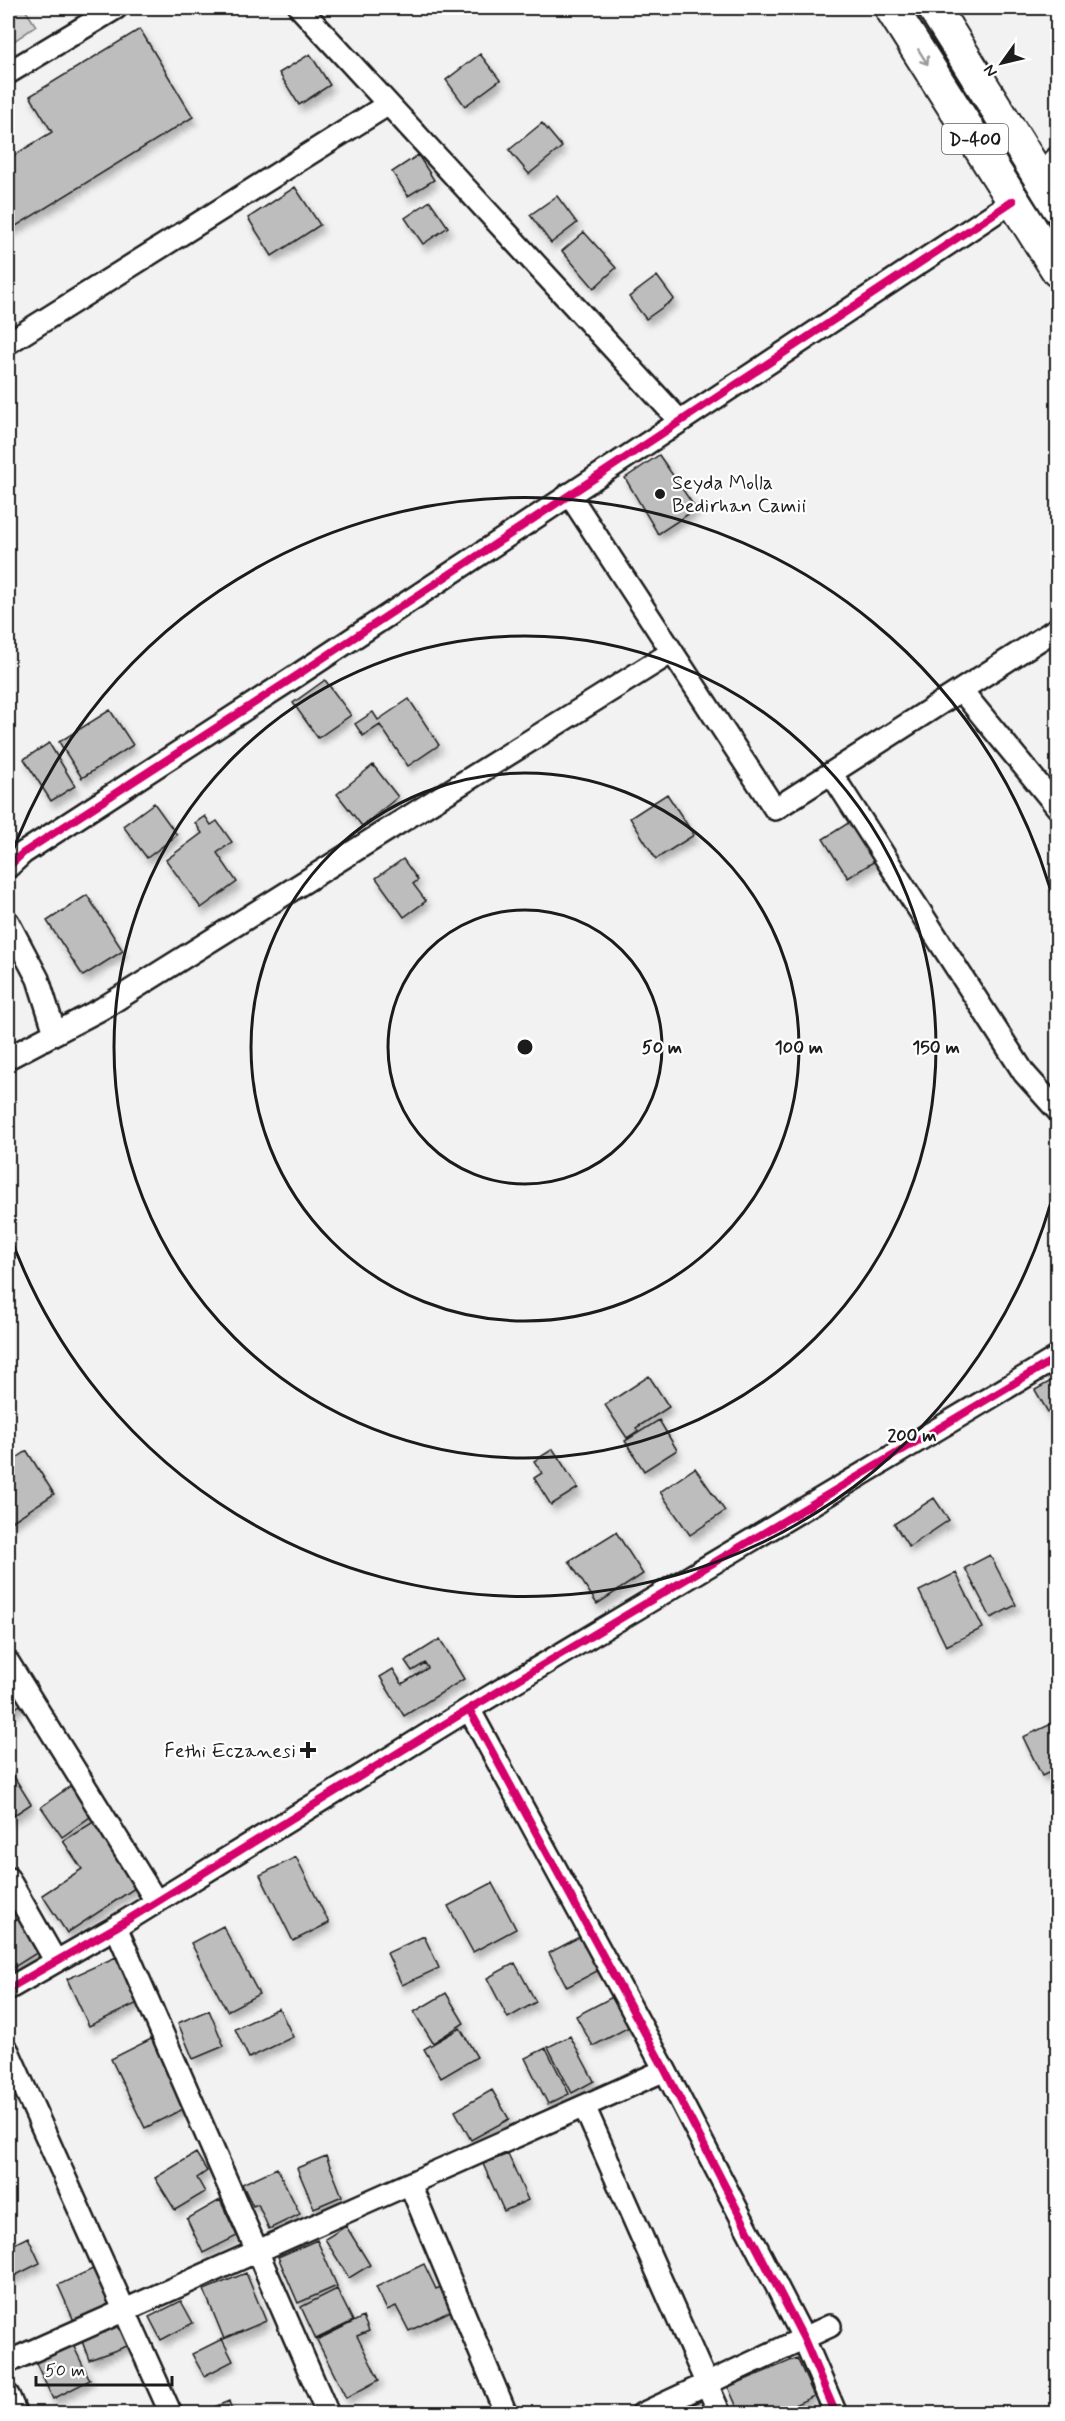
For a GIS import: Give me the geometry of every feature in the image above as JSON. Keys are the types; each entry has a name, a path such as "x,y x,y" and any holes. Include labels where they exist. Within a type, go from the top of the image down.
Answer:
{"highway":[{"name":"D-400","path":"891,8 1058,271"},
{"name":"D-400","path":"934,8 1048,166 1058,207"}],"street":[{"path":"8,73 116,8"},
{"path":"300,8 679,420"},
{"path":"8,343 387,105"},
{"path":"8,867 23,853 296,676 679,420 1013,201"},
{"path":"569,494 775,809 1058,628"},
{"path":"8,1058 103,1008 672,652"},
{"path":"962,690 1058,808"},
{"path":"831,773 1024,1073 1058,1111"},
{"path":"8,922 38,979 55,1034"},
{"path":"8,1989 54,1960 116,1927 469,1709 1058,1358"},
{"path":"8,1662 156,1901"},
{"path":"469,1709 665,2070 804,2339 836,2414"},
{"path":"8,1878 54,1960"},
{"path":"116,1927 328,2414"},
{"path":"8,2051 171,2414"},
{"path":"8,2362 124,2308 258,2253 665,2070"},
{"path":"584,2106 720,2414"},
{"path":"410,2184 506,2414"},
{"path":"642,2414 830,2326"},
{"path":"8,2395 16,2414"}],"shaded area":[{"path":"8,8 24,8 36,26 8,45"}],"building":[{"path":"140,29 193,117 8,231 8,159 52,132 30,96"},
{"path":"310,54 330,85 299,105 279,73"},
{"path":"480,54 500,80 465,106 446,80"},
{"path":"542,123 562,147 529,174 509,150"},
{"path":"418,155 434,180 408,196 392,172"},
{"path":"295,187 320,225 272,256 248,218"},
{"path":"557,196 577,223 551,243 530,215"},
{"path":"430,201 448,227 423,244 405,218"},
{"path":"584,232 616,268 594,288 562,251"},
{"path":"657,276 674,299 646,319 629,297"},
{"name":"Seyda Molla Bedirhan Camii","path":"659,455 696,509 658,534 625,478"},
{"path":"325,680 351,715 318,738 293,703"},
{"path":"409,699 439,745 408,766 380,725 363,736 355,724 373,712 378,720"},
{"path":"110,710 133,745 82,778 59,742"},
{"path":"49,743 75,786 51,801 24,759"},
{"path":"373,765 398,797 362,826 337,794"},
{"path":"667,794 694,835 656,859 630,818"},
{"path":"154,803 177,835 147,858 123,826"},
{"path":"205,816 211,825 217,821 232,842 217,853 237,882 201,908 166,860 202,833 195,823"},
{"path":"853,820 878,859 848,878 823,839"},
{"path":"403,859 418,880 413,884 426,901 404,917 376,878"},
{"path":"87,895 123,951 83,976 47,921"},
{"path":"649,1376 669,1407 636,1428 638,1431 627,1438 605,1405"},
{"path":"1058,1377 1058,1415 1052,1419 1035,1390"},
{"path":"659,1420 677,1450 644,1471 625,1441"},
{"path":"553,1449 578,1488 551,1505 534,1478 542,1473 534,1461"},
{"path":"27,1451 54,1494 8,1524 8,1464"},
{"path":"695,1468 725,1511 690,1535 660,1492"},
{"path":"934,1498 949,1520 909,1547 894,1524"},
{"path":"616,1532 643,1574 597,1604 569,1561"},
{"path":"990,1555 1016,1605 991,1618 965,1568"},
{"path":"956,1573 983,1628 946,1646 919,1591"},
{"path":"440,1639 464,1679 404,1716 380,1677 393,1669 402,1684 428,1668 425,1663 412,1671 405,1661"},
{"path":"8,1672 26,1701 8,1713"},
{"path":"1058,1721 1058,1768 1042,1776 1023,1737"},
{"path":"8,1767 31,1804 8,1819"},
{"path":"76,1782 97,1812 62,1837 41,1807"},
{"path":"95,1821 138,1886 67,1933 42,1895 82,1869 63,1841"},
{"path":"296,1857 329,1923 293,1941 260,1875"},
{"path":"492,1883 516,1929 473,1952 448,1906"},
{"path":"25,1914 46,1947 8,1971 8,1925"},
{"path":"223,1926 259,1994 227,2011 191,1943"},
{"path":"583,1935 601,1969 567,1987 549,1953"},
{"path":"424,1936 439,1968 402,1985 387,1953"},
{"path":"116,1957 138,2003 89,2026 67,1979"},
{"path":"515,1963 536,2002 508,2018 487,1978"},
{"path":"446,1993 464,2023 433,2043 414,2012"},
{"path":"618,1994 631,2026 593,2046 576,2016"},
{"path":"279,2008 293,2037 249,2058 235,2029"},
{"path":"209,2010 224,2046 193,2059 178,2023"},
{"path":"460,2028 477,2057 441,2078 424,2049"},
{"path":"570,2036 594,2081 572,2093 548,2047"},
{"path":"153,2038 187,2107 145,2128 111,2059"},
{"path":"546,2048 569,2094 548,2104 525,2058"},
{"path":"492,2090 509,2119 471,2140 455,2111"},
{"path":"196,2153 207,2171 197,2178 205,2192 175,2210 155,2178"},
{"path":"508,2154 528,2200 504,2211 483,2164"},
{"path":"326,2156 342,2196 314,2208 297,2168"},
{"path":"277,2168 300,2214 269,2229 258,2204 253,2206 242,2184"},
{"path":"220,2200 237,2236 203,2253 187,2219"},
{"path":"346,2226 370,2265 349,2278 325,2239"},
{"path":"28,2237 40,2263 8,2279 8,2247"},
{"path":"317,2240 337,2286 298,2303 278,2257"},
{"path":"424,2264 436,2289 443,2286 455,2309 409,2331 396,2306 387,2310 376,2287"},
{"path":"97,2267 114,2302 74,2321 58,2285"},
{"path":"246,2273 266,2321 224,2339 204,2290"},
{"path":"337,2289 353,2321 316,2339 301,2307"},
{"path":"181,2301 193,2323 161,2340 149,2317"},
{"path":"363,2317 369,2331 357,2336 379,2380 346,2398 317,2340"},
{"path":"120,2318 130,2345 89,2360 79,2333"},
{"path":"222,2339 233,2361 204,2376 192,2354"},
{"path":"72,2343 90,2380 53,2399 35,2361"},
{"path":"797,2358 814,2396 775,2414 740,2414 728,2387"},
{"path":"703,2400 708,2414 672,2414"},
{"path":"229,2401 233,2414 197,2414"}],"cycle path":[{"path":"8,867 23,853 296,676 1013,201"},
{"path":"8,1989 116,1927 469,1709 1058,1357"},
{"path":"469,1709 665,2070 804,2339 836,2414"}],"place":[{"name":"Seyda Molla Bedirhan Camii","path":"660,494"},
{"name":"Fethi Eczanesi","path":"308,1750"}]}
